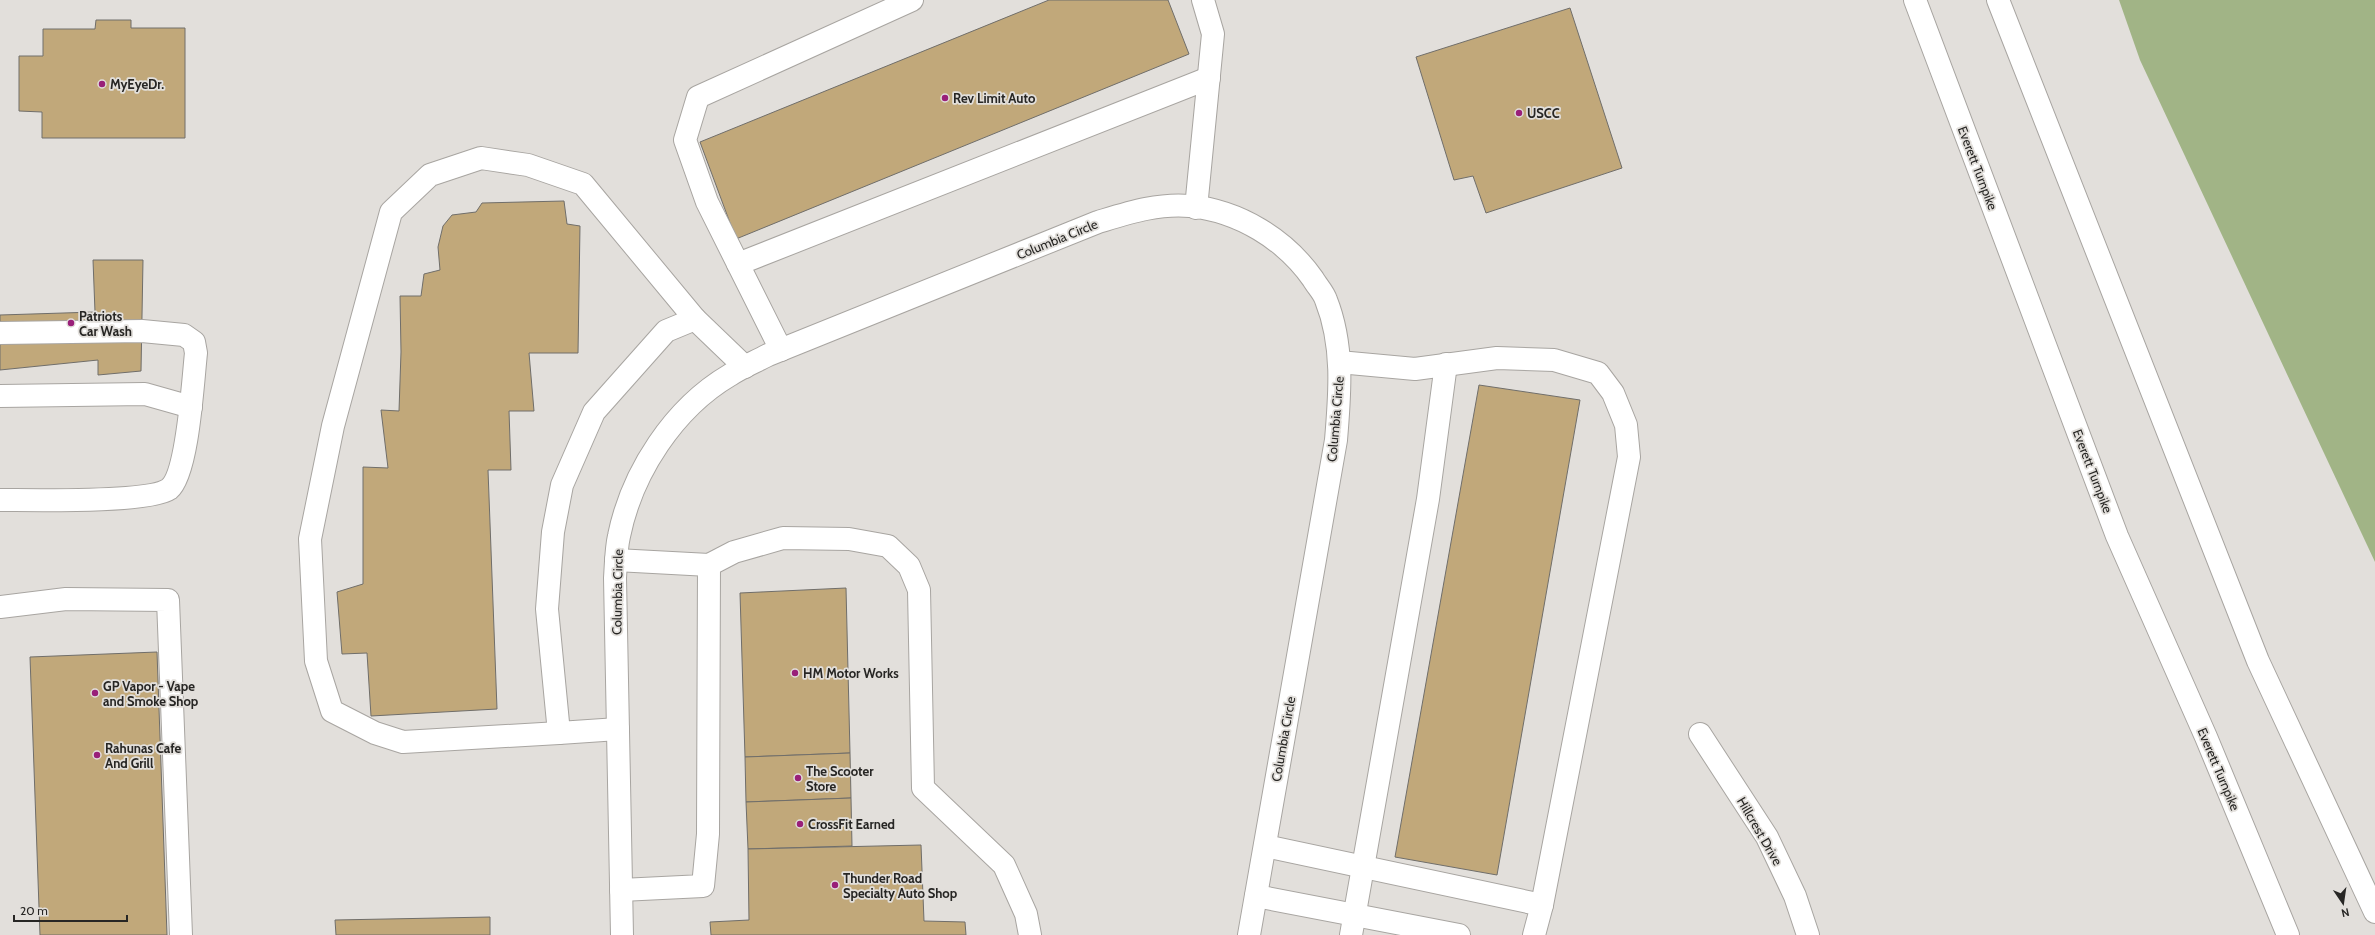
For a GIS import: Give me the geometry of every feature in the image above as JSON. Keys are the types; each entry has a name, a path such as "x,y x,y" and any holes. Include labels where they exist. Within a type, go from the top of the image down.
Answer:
{"main road":[{"path":"781,350 707,202 685,140 698,97 912,0"},
{"path":"1196,208 1213,34 1203,0"},
{"name":"Everett Turnpike","path":"1915,0 2118,536 2206,737 2288,935"},
{"path":"1998,0 2258,661 2375,912"},
{"path":"738,264 1209,78"},
{"path":"618,729 403,742 375,733 332,711 316,661 310,539 333,426 391,212 430,175 482,158 528,165 583,184 695,320 745,367"},
{"name":"Columbia Circle","path":"622,935 616,560 618,536 632,494 649,459 675,422 697,399 729,375 781,350 1098,222 1146,208 1196,208 1230,215 1267,233 1301,262 1326,298 1337,338 1340,383 1336,440 1249,935"},
{"path":"559,733 546,609 553,532 562,485 594,412 666,331 695,320"},
{"path":"0,334 142,331 184,335 194,342 196,353 191,407 178,475 169,488 155,495 128,498 0,500"},
{"path":"1339,362 1415,369 1497,358 1554,360 1598,373 1613,393 1626,425 1629,457 1542,905 1534,935"},
{"path":"1353,925 1428,499 1446,364"},
{"path":"0,396 145,394 191,407"},
{"path":"616,560 709,565 734,552 783,538 849,539 888,546 909,566 919,590 923,788 1004,866 1026,914 1030,935"},
{"path":"621,890 703,886 708,834 709,565"},
{"path":"0,607 66,599 168,600 181,935"},
{"name":"Hillcrest Drive","path":"1700,734 1767,837 1795,896 1808,935"},
{"path":"1265,846 1542,905"},
{"path":"1256,896 1353,925 1459,935"}],"green space":[{"path":"2119,0 2375,0 2375,562 2140,60"}],"building":[{"name":"Rev Limit Auto","path":"1049,0 1168,0 1189,54 736,239 700,142"},
{"name":"USCC","path":"1570,8 1622,168 1486,213 1473,176 1454,180 1416,57"},
{"name":"MyEyeDr.","path":"96,20 131,20 131,28 185,28 185,138 42,138 42,112 19,111 19,56 43,56 43,29 95,29"},
{"path":"564,201 567,224 580,226 578,353 529,353 534,411 509,411 511,470 488,470 497,709 371,716 367,653 342,654 337,592 363,584 363,467 388,468 381,410 399,411 401,352 400,296 421,296 424,274 440,270 438,247 443,226 452,215 476,212 482,203"},
{"name":"Patriots Car Wash","path":"93,260 143,260 141,371 98,375 98,360 0,370 0,315 95,312"},
{"path":"1479,385 1580,400 1497,875 1395,857"},
{"name":"HM Motor Works","path":"846,588 850,753 745,757 740,593"},
{"path":"157,652 167,935 40,935 30,657"},
{"name":"The Scooter Store","path":"850,753 851,798 746,802 745,757"},
{"name":"CrossFit Earned","path":"851,798 852,846 748,849 746,802"},
{"name":"Thunder Road Specialty Auto Shop","path":"921,845 924,921 965,922 966,935 711,935 710,922 749,920 748,849"},
{"path":"490,917 490,935 336,935 335,920"}],"place":[{"name":"MyEyeDr.","path":"102,84"},
{"name":"Rev Limit Auto","path":"945,98"},
{"name":"USCC","path":"1519,113"},
{"name":"Patriots Car Wash","path":"71,323"},
{"name":"HM Motor Works","path":"795,673"},
{"name":"GP Vapor - Vape and Smoke Shop","path":"95,693"},
{"name":"Rahunas Cafe And Grill","path":"97,755"},
{"name":"The Scooter Store","path":"798,778"},
{"name":"CrossFit Earned","path":"800,824"},
{"name":"Thunder Road Specialty Auto Shop","path":"835,885"}]}
